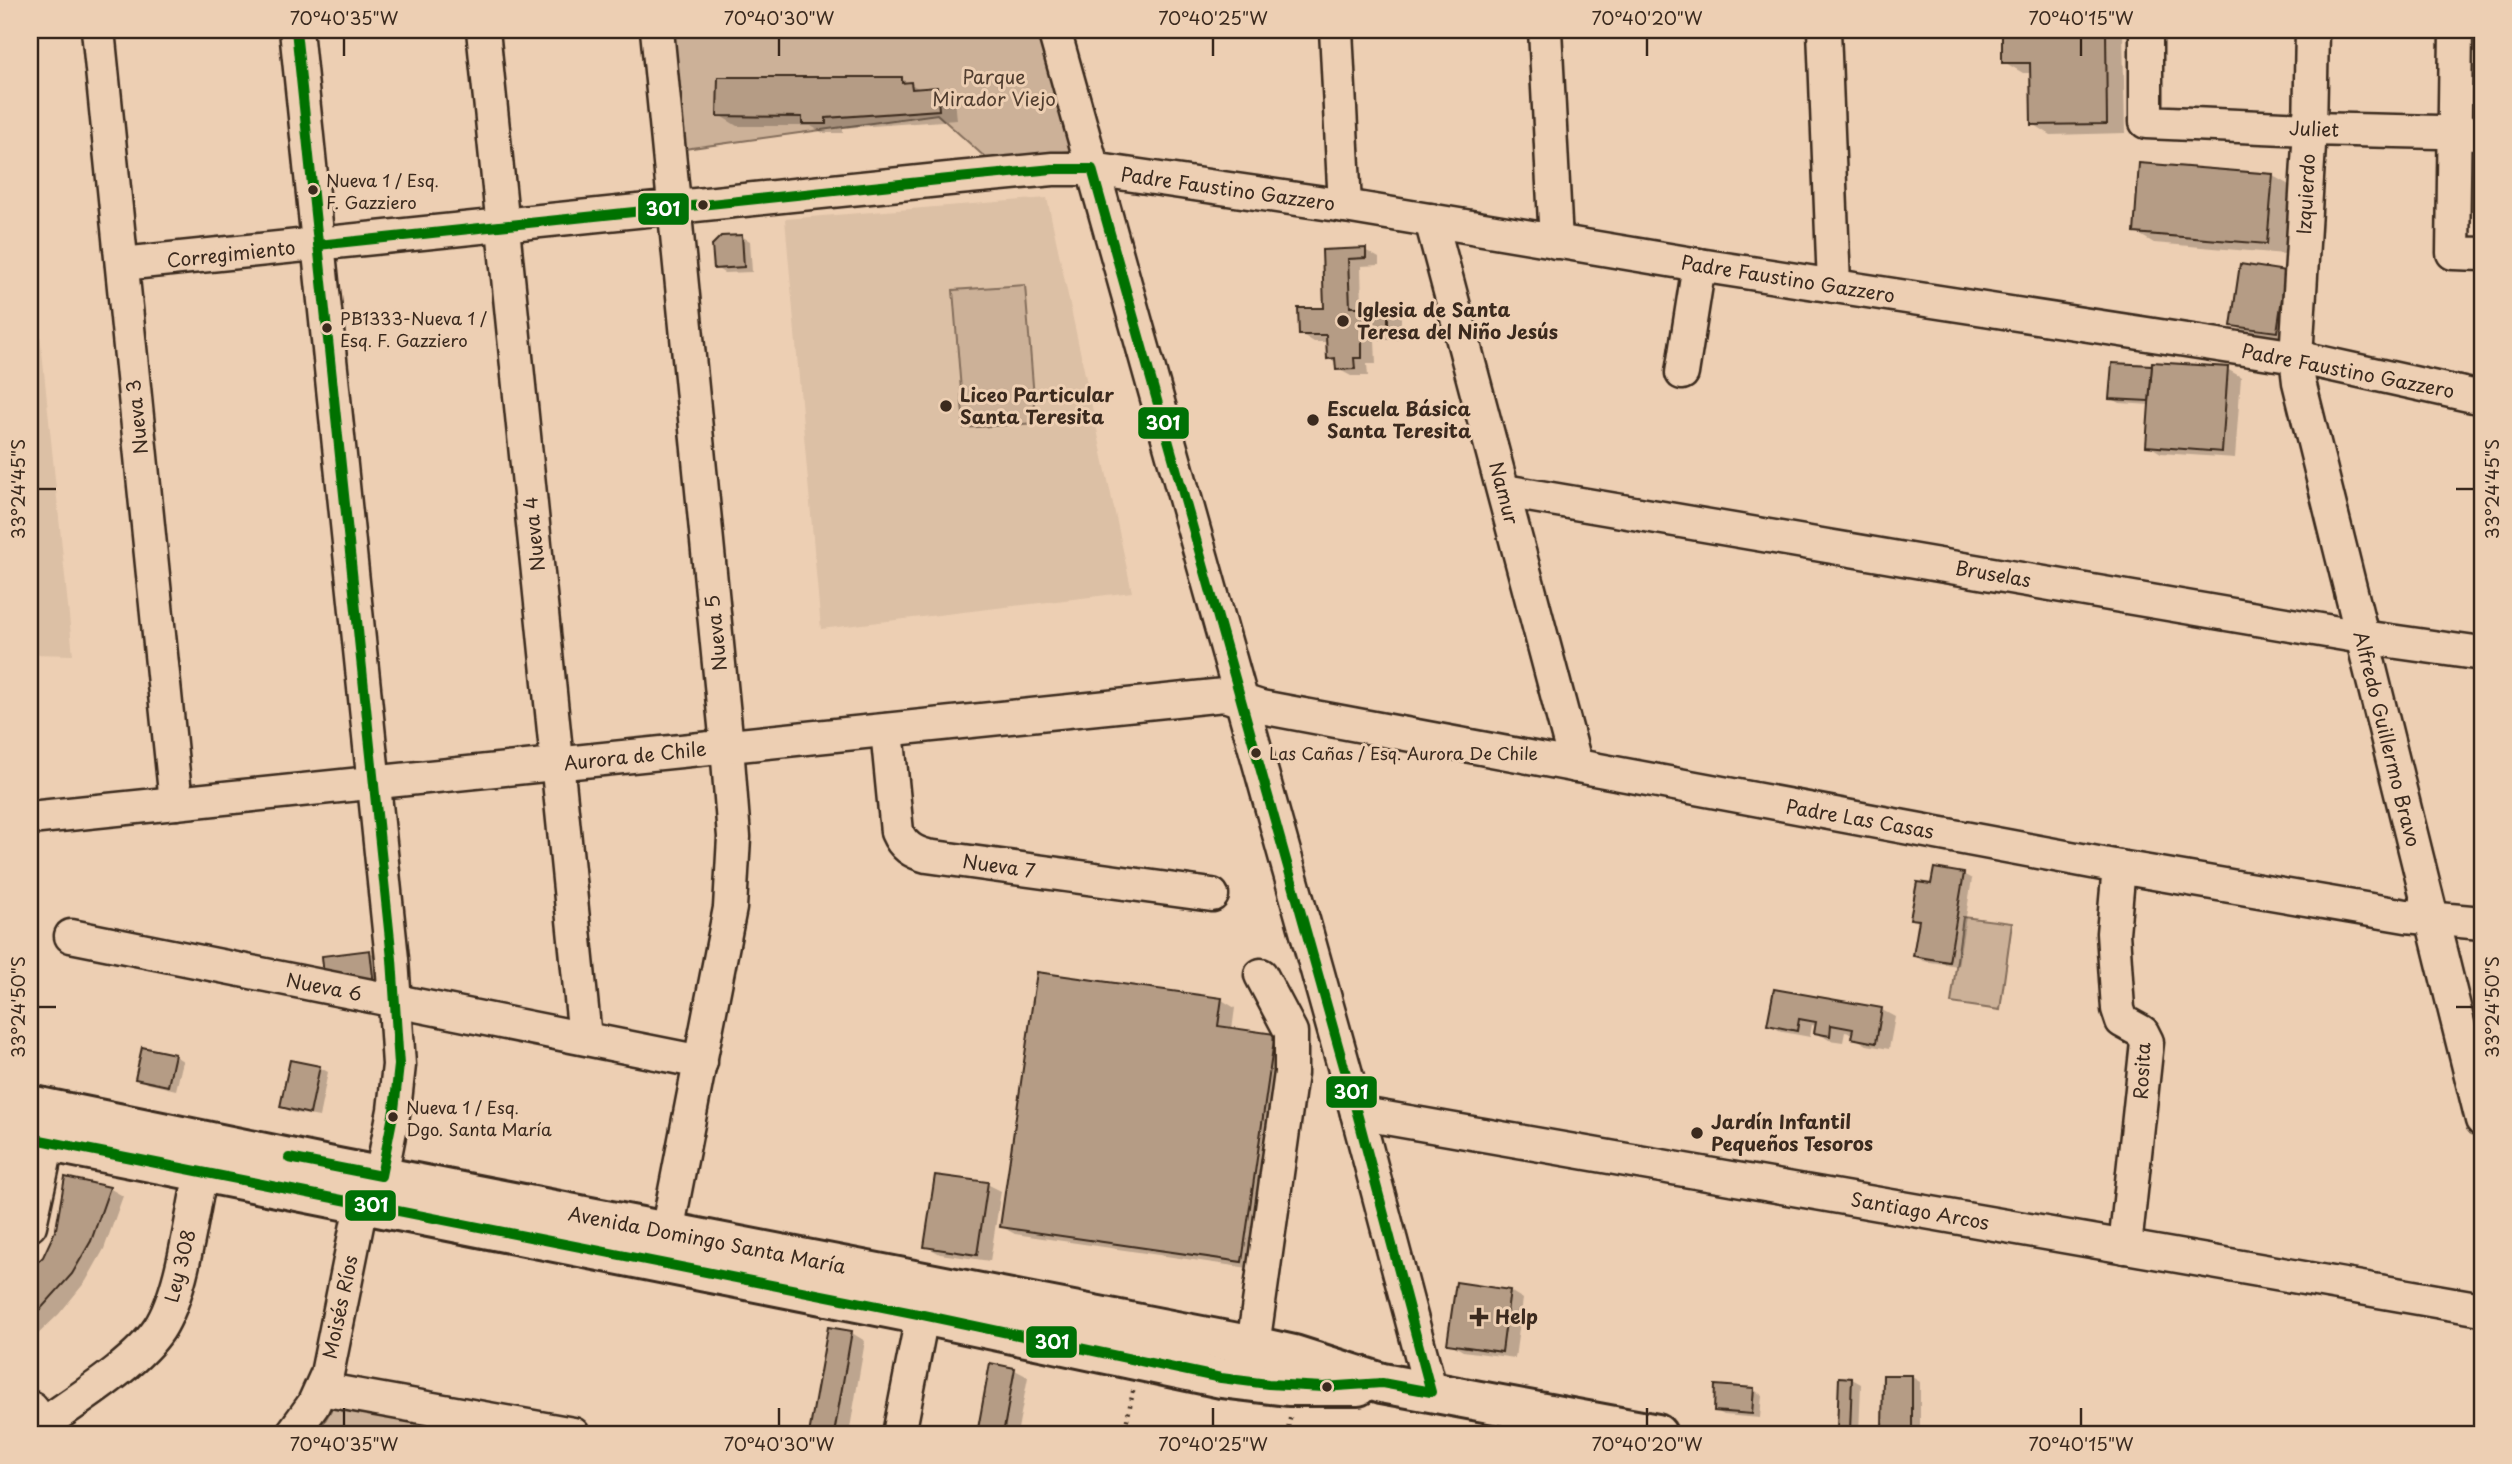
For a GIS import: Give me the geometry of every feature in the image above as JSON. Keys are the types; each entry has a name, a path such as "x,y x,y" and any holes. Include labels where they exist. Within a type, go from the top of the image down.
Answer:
{"main road":[{"name":"Avenida Domingo Santa María","path":"30,1105 371,1190 926,1299 1253,1346 1294,1355 1382,1383 1636,1432"},
{"name":"Avenida Domingo Santa María","path":"39,1140 201,1173 371,1190 667,1232 926,1299 1139,1361 1222,1378 1323,1387 1382,1383"}],"street":[{"name":"Nueva 3","path":"98,30 176,803"},
{"name":"Moisés Ríos","path":"292,1434 313,1405 327,1374 397,1088 398,1039 296,30"},
{"name":"Nueva 4","path":"483,30 585,1038"},
{"name":"Nueva 5","path":"657,30 734,837 733,882 667,1232"},
{"path":"1054,30 1357,1113 1431,1392"},
{"path":"1335,30 1345,206"},
{"path":"1545,30 1556,242"},
{"path":"1824,30 1834,286"},
{"name":"Juliet","path":"2146,30 2146,122 2468,133"},
{"name":"Izquierdo","path":"2296,357 2310,129 2312,30"},
{"path":"2456,30 2468,133 2453,253 2482,254"},
{"name":"Corregimiento","path":"121,264 1026,171 1092,169"},
{"name":"Padre Faustino Gazzero","path":"1092,169 1345,206 1699,265 2296,357 2482,398"},
{"name":"Namur","path":"1431,220 1576,766"},
{"path":"1682,373 1699,265"},
{"name":"Alfredo Guillermo Bravo","path":"2296,357 2301,395 2482,1120"},
{"name":"Bruselas","path":"1504,491 2362,637 2482,654"},
{"name":"Aurora de Chile","path":"30,818 1224,695 1240,701"},
{"name":"Padre Las Casas","path":"1240,701 2119,867 2431,919 2482,923"},
{"name":"Nueva 7","path":"887,730 897,832 905,845 912,850 927,856 1212,895"},
{"name":"Rosita","path":"2119,867 2113,923 2118,1009 2122,1021 2142,1032 2147,1042 2125,1247"},
{"name":"Nueva 6","path":"71,936 701,1062"},
{"path":"1253,1346 1292,1053 1291,1032 1261,975"},
{"name":"Santiago Arcos","path":"1357,1113 2482,1309"},
{"path":"30,1225 39,1140"},
{"name":"Ley 308","path":"37,1426 129,1361 159,1329 175,1292 201,1173"},
{"path":"899,1434 926,1299"},
{"path":"321,1388 573,1434"}],"path":[{"path":"1124,1434 1139,1361"}],"shaded area":[{"name":"Liceo Particular Santa Teresita","path":"1047,198 1132,592 821,629 785,219"},
{"path":"30,235 73,655 30,654"}],"green space":[{"name":"Parque Mirador Viejo","path":"673,30 1037,30 1073,151 987,159 937,114 684,149"},
{"path":"1025,285 1036,423 964,428 953,290"},
{"path":"1963,917 2012,923 2000,1010 1951,1003"},
{"path":"337,1400 496,1434 317,1434"}],"building":[{"path":"2002,30 2106,30 2107,124 2031,125 2030,63 2002,63"},
{"path":"718,77 902,77 902,83 911,82 912,89 937,87 939,110 826,118 826,124 802,124 802,117 717,116"},
{"path":"2139,163 2273,174 2267,244 2134,233"},
{"path":"742,235 744,267 714,269 712,245 721,236"},
{"name":"Iglesia de Santa Teresa del Niño Jesús","path":"1366,248 1366,258 1348,259 1350,307 1388,307 1388,333 1362,333 1362,358 1354,358 1355,369 1336,370 1335,358 1327,359 1326,335 1299,335 1298,308 1324,308 1322,250"},
{"path":"2240,264 2286,271 2277,332 2231,326"},
{"path":"2152,362 2228,367 2222,452 2146,446"},
{"path":"2112,363 2152,365 2149,401 2109,399"},
{"path":"1934,868 1964,873 1949,962 1913,956 1919,920 1910,919 1917,882 1931,884"},
{"path":"370,950 374,986 324,977 322,956"},
{"path":"1037,972 1222,998 1218,1026 1275,1034 1242,1262 1000,1227"},
{"path":"1774,989 1882,1008 1876,1043 1851,1038 1853,1029 1831,1025 1830,1036 1814,1033 1816,1022 1799,1019 1797,1031 1767,1025"},
{"path":"142,1047 175,1054 168,1086 135,1079"},
{"path":"290,1060 320,1066 310,1114 280,1107"},
{"path":"935,1175 988,1182 977,1255 924,1247"},
{"path":"65,1177 110,1187 91,1241 72,1274 30,1321 30,1269 43,1257 56,1229"},
{"name":"Help","path":"1456,1282 1510,1290 1502,1352 1447,1344"},
{"path":"828,1327 852,1331 834,1434 809,1434"},
{"path":"990,1363 1015,1368 1003,1434 977,1434"},
{"path":"1883,1375 1912,1375 1912,1431 1882,1431"},
{"path":"1839,1377 1852,1378 1850,1431 1837,1430"},
{"path":"1715,1385 1754,1388 1752,1414 1714,1411"}],"transit line":[{"name":"301","path":"289,1158 381,1176 394,1110 399,1065 392,959 296,30"},
{"name":"301","path":"30,1138 923,1315 1221,1378 1323,1387 1382,1383 1431,1392 1357,1113 1092,169 1053,169 958,178 318,245"}],"place":[{"name":"Nueva 1 / Esq. F. Gazziero","path":"313,190"},
{"name":"Iglesia de Santa Teresa del Niño Jesús","path":"1343,321"},
{"name":"PB1333-Nueva 1 / Esq. F. Gazziero","path":"327,328"},
{"name":"Liceo Particular Santa Teresita","path":"946,406"},
{"name":"Escuela Básica Santa Teresita","path":"1313,420"},
{"name":"Las Cañas / Esq. Aurora De Chile","path":"1256,753"},
{"name":"Nueva 1 / Esq. Dgo. Santa María","path":"393,1117"},
{"name":"Jardín Infantil Pequeños Tesoros","path":"1697,1133"},
{"name":"Help","path":"1479,1317"}]}
